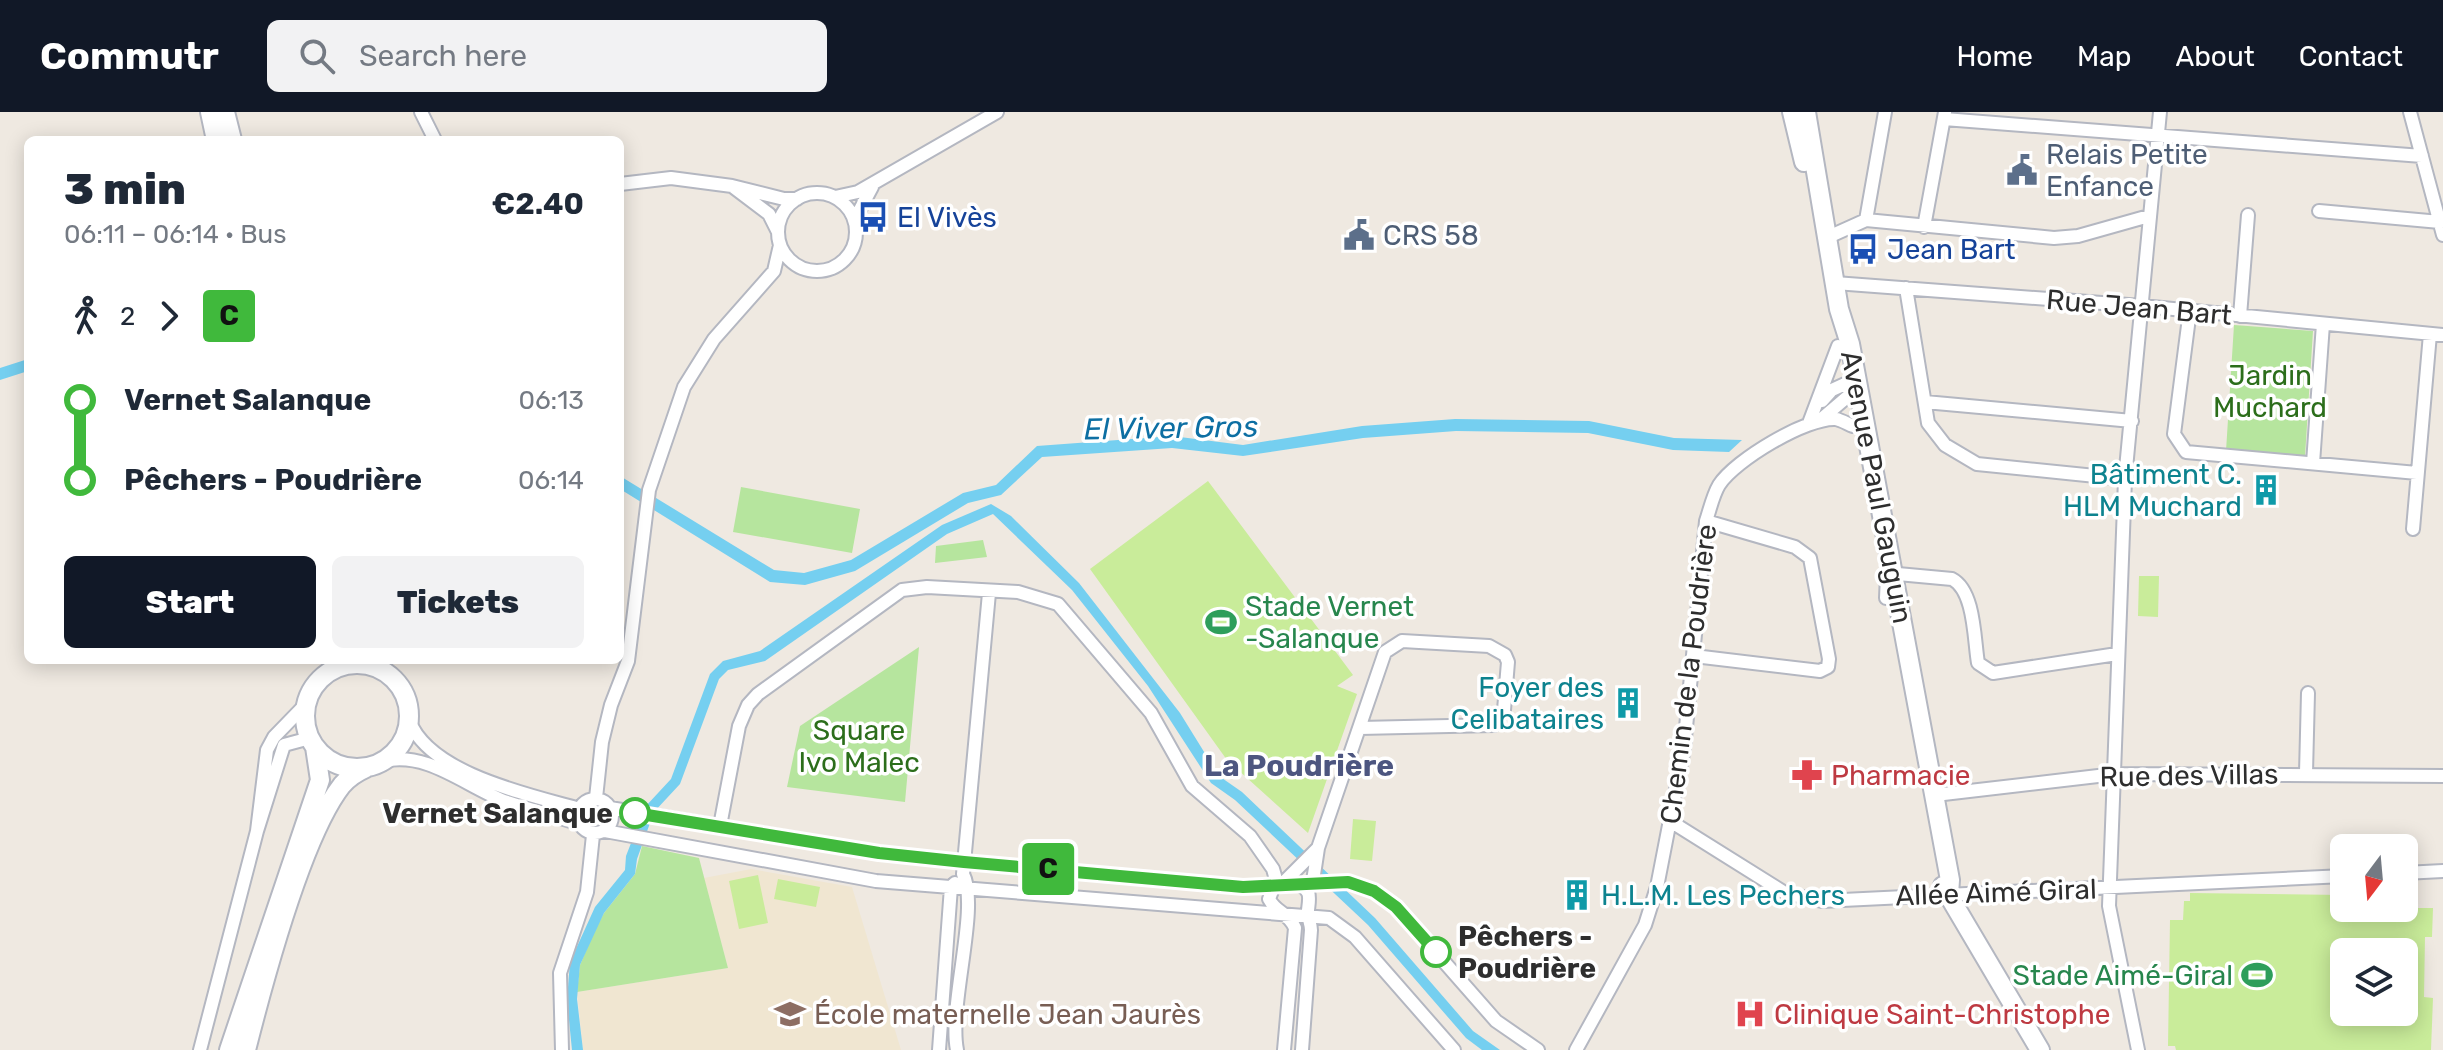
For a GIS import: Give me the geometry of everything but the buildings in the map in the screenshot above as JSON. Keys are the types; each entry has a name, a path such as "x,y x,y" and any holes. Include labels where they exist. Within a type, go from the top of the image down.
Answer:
{"street":[{"path":"210,112 215,136"},
{"path":"225,112 231,136"},
{"path":"624,184 671,178 732,186 784,199 822,193 835,197 858,192 997,112"},
{"path":"1792,112 1826,238 1839,309"},
{"path":"1806,112 1823,198 1826,238"},
{"path":"1866,220 1885,112"},
{"path":"2138,1050 2109,906 2125,479 2160,112"},
{"path":"2319,211 2441,229 2410,112"},
{"path":"1924,227 1945,116 2422,156"},
{"path":"423,117 433,136"},
{"path":"774,271 796,265 822,271 839,265 855,245 855,219 875,182"},
{"path":"732,186 769,214 796,265"},
{"path":"835,197 855,219"},
{"path":"596,798 602,742 611,705 628,661 649,490 684,387 714,339 774,271 787,207 797,199"},
{"path":"2240,316 2248,215"},
{"path":"1826,238 1866,220 2054,238 2078,236 2149,216"},
{"name":"Rue Jean Bart","path":"1835,283 2190,310 2436,334"},
{"path":"1906,288 1928,423 1945,445 1965,460 2125,479"},
{"name":"Avenue Paul Gauguin","path":"1839,309 1838,346 1850,388"},
{"name":"Avenue Paul Gauguin","path":"1839,309 1850,388 1935,795 1950,880 1949,894"},
{"path":"2190,310 2174,434 2178,443 2191,454 2417,473"},
{"path":"2313,463 2323,324"},
{"path":"2413,529 2417,473 2436,334"},
{"path":"1838,346 1814,422 1838,419 1858,426"},
{"path":"1817,407 1832,390 1850,388"},
{"name":"Chemin de la Poudrière","path":"1576,1050 1645,925 1684,748 1706,521 1719,486 1737,466 1763,446 1814,422 1850,388"},
{"path":"1925,402 2132,421"},
{"name":"Avenue Paul Gauguin","path":"1858,426 1874,539 1940,881 2040,1050"},
{"path":"1694,656 1820,671 1828,667 1810,558 1795,547 1706,521"},
{"name":"Avenue Paul Gauguin","path":"1874,539 1890,572 1886,598"},
{"path":"1890,572 1960,583 1967,597 1978,663 1993,673 2117,654"},
{"path":"720,826 739,726 758,694 902,590 927,587 989,593 1018,592 1047,598 1078,623 1151,713 1192,786 1250,836 1283,882 1309,890 1311,899 1307,914 1311,921 1302,1050"},
{"path":"957,1050 962,951 970,889 963,868 989,593"},
{"path":"1313,881 1318,848 1385,652 1396,643 1489,646 1505,655 1508,662 1504,710 1494,725 1360,728"},
{"path":"257,831 267,750 274,737 307,703 312,690 332,666 376,665 403,691 414,733 429,748 475,775 511,790 580,809"},
{"path":"2306,773 2308,693"},
{"path":"229,1050 238,1015 320,780 307,703"},
{"path":"246,1050 291,901 327,808 345,781 376,764 401,743 409,720"},
{"path":"200,1050 257,831 284,745 312,742 338,764 376,764 404,756 423,761 506,802 580,824 599,833 620,834 876,881 1329,918 1355,937 1454,1050"},
{"name":"Rue des Villas","path":"1935,795 2115,774 2443,776"},
{"path":"580,824 580,809 587,800 596,798 610,808 624,811 963,868 1243,887 1283,882 1348,882 1374,891 1396,907 1496,1021 1538,1050"},
{"path":"562,1050 560,973 587,892 599,833 610,823 610,808"},
{"name":"Allée Aimé Giral","path":"1670,821 1785,893 1822,901 2330,877"},
{"path":"1284,1050 1295,928 1284,913 1272,906 1269,899 1318,848"},
{"path":"939,1050 951,887 963,868"},
{"path":"2418,872 2443,871"}],"shaded area":[{"path":"751,869 852,887 901,1050 583,1050 577,992 728,968 704,878"}],"green space":[{"name":"Jardin Muchard","path":"2234,325 2313,331 2305,456 2226,451"},
{"name":"Stade Vernet -Salanque","path":"1208,481 1353,675 1337,686 1357,694 1308,833 1227,760 1090,569"},
{"path":"741,487 860,509 852,553 733,532"},
{"path":"983,540 987,557 935,563 936,546"},
{"path":"2139,576 2159,576 2158,617 2138,616"},
{"name":"Square Ivo Malec","path":"919,647 905,802 787,787 800,726"},
{"path":"1353,819 1376,821 1372,861 1350,859"},
{"path":"642,846 699,858 728,968 577,992 580,965 594,932 604,913 635,874"},
{"path":"758,875 768,923 739,929 729,881"},
{"path":"778,879 820,887 816,907 774,899"},
{"name":"Stade Aimé-Giral","path":"2190,893 2330,895 2330,922 2418,922 2418,908 2433,908 2432,937 2425,937 2424,997 2433,998 2431,1050 2176,1050 2175,1046 2168,1046 2170,920 2183,920 2184,901 2190,901"}],"water":[{"path":"24,360 24,372 0,380 0,368"},
{"path":"1455,419 1589,421 1674,438 1742,440 1729,452 1673,450 1588,433 1456,431 1363,438 1243,456 1172,448 1042,457 1001,495 968,503 855,571 805,585 770,582 624,491 624,478 774,570 804,573 851,560 963,493 996,485 1037,446 1172,436 1243,445 1362,426"},
{"path":"991,504 1011,516 1079,583 1180,713 1219,776 1242,792 1375,918 1473,1031 1500,1050 1482,1050 1466,1038 1368,925 1235,800 1211,783 1148,686 1072,590 993,514 947,534 765,661 728,670 719,679 680,784 654,812 637,859 635,874 604,913 580,965 577,999 583,1050 572,1050 567,1000 570,962 595,907 625,870 626,856 645,807 671,779 710,674 723,661 760,651 942,525"}],"bus line":[{"name":"C","path":"635,813 879,853 964,862 1243,887 1275,883 1348,882 1374,891 1396,907 1436,952"}],"place":[{"name":"Relais Petite Enfance","path":"2022,170"},
{"name":"El Vivès","path":"873,217"},
{"name":"CRS 58","path":"1359,235"},
{"name":"Jean Bart","path":"1863,249"},
{"name":"Bâtiment C. HLM Muchard","path":"2266,490"},
{"name":"Stade Vernet -Salanque","path":"1221,622"},
{"name":"Foyer des Celibataires","path":"1628,703"},
{"name":"Pharmacie","path":"1807,775"},
{"name":"Vernet Salanque","path":"635,813"},
{"name":"H.L.M. Les Pechers","path":"1577,895"},
{"name":"Pêchers - Poudrière","path":"1436,952"},
{"name":"Stade Aimé-Giral","path":"2257,975"},
{"name":"École maternelle Jean Jaurès","path":"790,1014"},
{"name":"Clinique Saint-Christophe","path":"1750,1014"}],"district":[{"name":"La Poudrière","path":"1299,766"}],"water label":[{"name":"El Viver Gros","path":"1171,428"}]}
